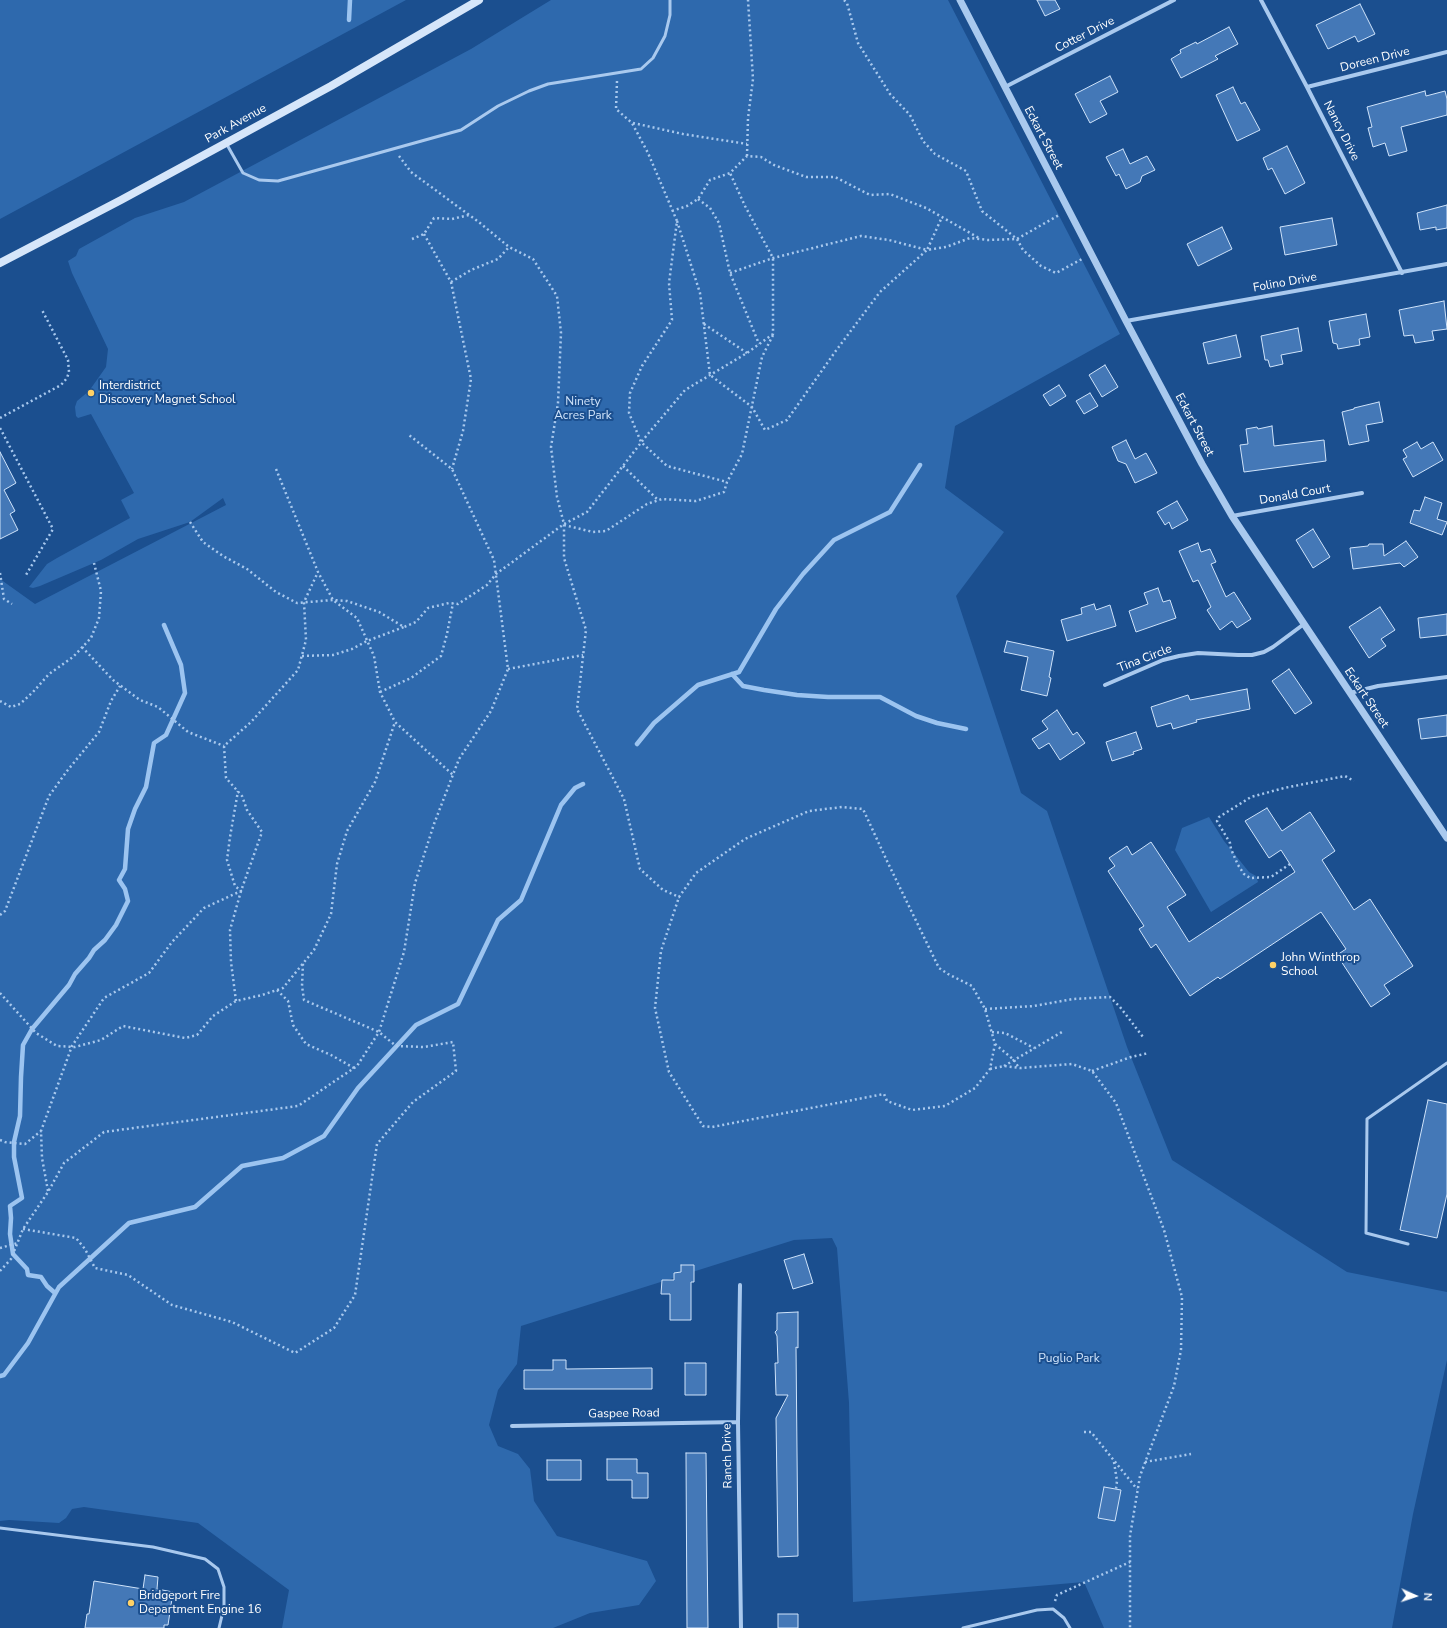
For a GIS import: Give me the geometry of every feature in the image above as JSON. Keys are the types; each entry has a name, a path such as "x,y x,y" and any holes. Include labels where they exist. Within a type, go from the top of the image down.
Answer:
{"main road":[{"name":"Park Avenue","path":"0,262 331,86 479,0"}],"street":[{"name":"Eckart Street","path":"960,0 1004,88 1126,321 1202,464 1232,516 1447,838"},
{"name":"Cotter Drive","path":"1004,88 1174,0"},
{"name":"Nancy Drive","path":"1261,0 1402,273"},
{"name":"Doreen Drive","path":"1307,87 1447,52"},
{"name":"Folino Drive","path":"1126,321 1447,264"},
{"name":"Donald Court","path":"1232,516 1362,493"},
{"name":"Tina Circle","path":"1105,685 1163,660 1179,656 1198,653 1238,655 1264,652 1304,624"},
{"path":"1350,693 1378,686 1447,676"},
{"name":"Ranch Drive","path":"740,1284 738,1422 741,1628"},
{"name":"Gaspee Road","path":"512,1426 738,1422"}],"lane":[{"path":"226,143 243,173 259,180 278,181 461,130 498,106 529,91 548,84 641,69 653,58 665,36 670,15 670,0"},
{"path":"1408,1244 1366,1232 1367,1119 1447,1063"},
{"path":"0,1528 153,1547 205,1559 218,1569 224,1587 224,1607 220,1628"},
{"path":"963,1628 1037,1610 1053,1609 1064,1618 1070,1628"}],"path":[{"path":"672,211 687,206 698,199 710,180 730,172 747,156 748,118 753,79 748,0"},
{"path":"844,0 847,3 858,43 890,94 910,115 923,141 935,154 966,171 982,211 1016,239 1023,250 1036,262 1056,273 1091,254"},
{"path":"618,73 616,109 632,123 648,153 677,221 700,293 710,375 752,407 765,430 787,420 880,292 927,250 942,217"},
{"path":"632,123 683,134 747,144"},
{"path":"394,149 411,172 509,247 533,258 557,296 561,333 558,403 551,447 557,497 564,524 564,558 586,630 577,709 624,799 640,869 663,890 679,897"},
{"path":"747,156 761,157 774,165 806,177 835,177 870,195 890,194 926,208 981,239"},
{"path":"564,524 593,532 606,531 647,504 658,500 696,501 724,492 727,482 742,454 762,357 773,334 773,258 745,206 730,172"},
{"path":"698,199 710,208 719,223 730,273 760,344"},
{"path":"730,273 773,258 862,236 889,240 927,250 946,247 970,238 1016,239 1068,210"},
{"path":"412,239 424,234 434,218 452,219 469,215"},
{"path":"677,221 670,283 672,320 642,366 630,393 629,413 642,442 667,466 727,482"},
{"path":"424,234 451,282 471,379 463,431 452,469"},
{"path":"451,282 471,270 498,259 509,247"},
{"path":"0,418 61,385 67,378 69,372 68,360 42,310"},
{"path":"704,324 747,353"},
{"path":"302,656 333,655 352,650 367,641 416,622 428,608 453,603 458,604 487,585 496,574 564,524 587,512 685,390 747,353 773,334"},
{"path":"0,428 53,529 26,575"},
{"path":"0,1271 11,1259 23,1229 48,1192 64,1163 104,1132 298,1106 357,1066 380,1032 404,952 415,883 434,824 459,759 491,711 508,669 494,560 452,469 410,435"},
{"path":"623,466 658,500"},
{"path":"276,469 318,572 333,600 357,618 374,656 380,692 395,722 453,775"},
{"path":"190,522 203,542 246,569 276,592 297,603 333,600 347,601 380,612 404,627"},
{"path":"0,701 11,706 20,704 34,692 49,674 73,657 91,638 99,618 102,591 94,563"},
{"path":"224,746 251,722 298,670 306,640 304,602 318,572"},
{"path":"0,573 4,599 12,604"},
{"path":"380,692 411,678 441,656 453,603"},
{"path":"82,647 120,686 140,700 158,707 188,732 224,746"},
{"path":"508,669 583,655"},
{"path":"0,915 5,911 49,796 67,771 99,732 120,686"},
{"path":"0,993 36,1033 57,1046 72,1046 101,1040 123,1026 185,1038 197,1035 213,1016 236,1001 262,996 283,988 314,950 331,914 337,864 348,831 375,782 395,722"},
{"path":"224,746 226,778 242,796 247,810 262,832 230,930 231,962 236,1001"},
{"path":"1290,864 1271,877 1250,878 1244,874 1238,865 1230,843 1217,821 1219,817 1251,797 1284,788 1345,776 1354,780"},
{"path":"238,791 227,860 235,886 242,890"},
{"path":"842,807 863,809 940,968 948,974 972,986 985,1009 995,1044 990,1069 975,1088 945,1106 912,1110 887,1101 884,1094 712,1127 703,1126 669,1072 655,1008 661,951 679,897 696,873 745,839 809,811 842,807"},
{"path":"48,1192 42,1158 41,1131 72,1046 104,998 149,973 172,942 204,908 242,890"},
{"path":"23,1229 76,1238 85,1249 95,1268 128,1275 172,1305 232,1322 295,1353 334,1328 356,1295 377,1144 413,1102 456,1071 453,1042 424,1047 396,1046 380,1032 304,1000 302,986 303,963"},
{"path":"277,990 288,1001 293,1025 306,1044 331,1055 354,1068"},
{"path":"985,1009 1034,1006 1073,1000 1110,997 1120,1006 1143,1037"},
{"path":"992,1032 1005,1033 1035,1048"},
{"path":"990,1069 1004,1066 1062,1032"},
{"path":"995,1044 1014,1060 1020,1068"},
{"path":"1092,1071 1131,1057 1149,1053"},
{"path":"1004,1066 1020,1068 1072,1064 1092,1071 1116,1103 1164,1230 1182,1297 1181,1350 1174,1386 1140,1476 1130,1536 1130,1628"},
{"path":"0,1140 25,1144 41,1131"},
{"path":"0,1248 18,1243"},
{"path":"1084,1432 1091,1432 1138,1490"},
{"path":"1145,1462 1191,1454"},
{"path":"1114,1460 1117,1481 1116,1489"},
{"path":"1053,1609 1057,1595 1130,1562"}],"green space":[{"path":"0,0 406,0 0,219"},
{"name":"Ninety Acres Park","path":"551,0 948,0 1120,334 955,426 945,488 1004,532 956,596 1021,793 1047,811 1127,1047 1172,1160 1347,1272 1447,1292 1447,1360 1413,1514 1392,1628 1104,1628 1084,1582 853,1602 849,1403 837,1248 832,1238 794,1240 521,1326 517,1364 498,1390 489,1425 498,1446 518,1454 530,1469 534,1501 557,1536 647,1561 656,1581 639,1605 590,1613 553,1628 282,1628 289,1590 198,1523 84,1507 72,1509 66,1518 59,1523 9,1520 0,1521 0,579 35,604 226,505 223,498 190,522 138,539 101,560 40,586 33,588 29,587 47,564 130,518 121,500 134,493 91,414 78,418 76,416 75,407 77,401 89,391 106,367 108,349 72,273 68,261 76,256 79,249 135,218 184,202 471,49"},
{"path":"1209,817 1224,841 1249,872 1256,876 1258,882 1211,912 1175,850 1182,828"}],"building":[{"path":"1037,0 1055,0 1060,9 1045,16"},
{"path":"1360,4 1375,34 1358,42 1355,36 1328,49 1316,25"},
{"path":"1229,27 1238,44 1215,56 1218,59 1181,78 1171,59 1181,53 1180,50 1196,42 1197,44"},
{"path":"1110,76 1118,92 1100,101 1107,114 1090,123 1075,94"},
{"path":"1233,87 1241,104 1245,102 1260,130 1237,141 1216,95"},
{"path":"1425,91 1426,96 1445,91 1447,99 1447,115 1401,127 1407,151 1389,156 1385,143 1373,147 1368,128 1372,127 1367,107"},
{"path":"1287,146 1305,183 1285,194 1272,168 1268,170 1263,158"},
{"path":"1123,149 1130,164 1147,156 1155,170 1142,176 1140,182 1126,189 1119,174 1116,176 1106,157"},
{"path":"1447,205 1447,228 1436,230 1436,227 1420,230 1417,213"},
{"path":"1332,218 1337,245 1285,255 1280,227"},
{"path":"1222,227 1232,249 1198,266 1187,244"},
{"path":"1444,301 1447,329 1432,331 1434,340 1415,343 1413,335 1404,336 1399,310"},
{"path":"1366,314 1370,337 1359,339 1360,345 1338,349 1337,344 1333,343 1329,321"},
{"path":"1298,328 1302,351 1281,355 1283,364 1270,367 1268,360 1265,360 1261,336"},
{"path":"1236,335 1241,357 1208,364 1203,343"},
{"path":"1105,365 1118,387 1102,397 1089,375"},
{"path":"1059,385 1066,396 1050,406 1043,395"},
{"path":"1090,393 1098,406 1084,414 1076,401"},
{"path":"1379,402 1383,422 1366,425 1369,441 1349,445 1342,412"},
{"path":"1272,426 1274,446 1324,440 1326,461 1244,472 1240,445 1248,444 1246,429 1257,427 1258,429"},
{"path":"1126,440 1135,459 1146,453 1157,473 1135,483 1126,464 1118,461 1112,447"},
{"path":"1417,442 1421,449 1433,442 1443,460 1413,477 1403,459 1407,457 1403,450"},
{"path":"0,452 16,483 4,490 15,511 10,514 18,530 0,539"},
{"path":"1425,497 1442,503 1437,519 1447,522 1442,535 1410,523 1414,510 1420,511"},
{"path":"1177,501 1188,520 1172,529 1169,522 1165,525 1157,512"},
{"path":"1313,529 1330,557 1313,568 1296,540"},
{"path":"1406,541 1418,557 1404,567 1400,563 1353,569 1350,548 1368,546 1369,544 1383,544 1384,556"},
{"path":"1198,543 1201,552 1210,549 1216,562 1211,564 1226,597 1234,592 1251,619 1237,628 1232,621 1220,630 1207,610 1211,607 1198,580 1193,582 1179,551"},
{"path":"1158,588 1163,602 1170,600 1176,618 1136,632 1129,611 1148,604 1144,593"},
{"path":"1094,604 1096,610 1110,605 1116,626 1067,641 1061,620 1082,614 1081,608"},
{"path":"1380,607 1395,630 1381,639 1386,646 1369,658 1349,627"},
{"path":"1447,614 1447,635 1420,638 1418,618"},
{"path":"1007,641 1054,651 1047,696 1021,690 1028,657 1004,652"},
{"path":"1289,669 1312,703 1295,714 1272,681"},
{"path":"1247,689 1250,709 1196,720 1197,722 1173,729 1171,723 1157,727 1151,707 1188,695 1190,700"},
{"path":"1057,710 1073,735 1077,732 1085,743 1060,760 1049,743 1039,749 1032,739 1048,729 1042,721"},
{"path":"1447,715 1447,736 1421,739 1418,719"},
{"path":"1136,732 1142,749 1133,752 1134,754 1112,761 1106,742"},
{"path":"1267,808 1282,831 1310,812 1335,851 1322,860 1354,910 1370,899 1413,966 1384,985 1390,994 1371,1007 1337,955 1346,949 1321,912 1220,979 1218,977 1190,996 1156,944 1151,948 1139,929 1144,926 1108,871 1115,866 1109,858 1127,846 1132,855 1151,842 1186,895 1167,907 1189,942 1295,872 1281,850 1269,858 1245,821"},
{"path":"1428,1100 1447,1104 1447,1194 1437,1238 1400,1230"},
{"path":"804,1254 813,1283 793,1289 784,1260"},
{"path":"681,1265 694,1265 694,1282 691,1282 691,1320 670,1320 670,1294 661,1294 662,1280 674,1280 674,1273 681,1272"},
{"path":"798,1312 798,1348 796,1347 798,1556 778,1557 776,1418 788,1395 776,1395 775,1363 778,1363 777,1336 775,1332 777,1330 777,1313"},
{"path":"553,1360 566,1360 566,1369 652,1368 652,1389 524,1389 524,1370 553,1370"},
{"path":"685,1363 706,1363 706,1395 685,1395"},
{"path":"686,1453 706,1453 708,1628 687,1628"},
{"path":"607,1459 637,1459 637,1473 648,1473 648,1498 632,1498 632,1480 607,1480"},
{"path":"547,1460 581,1460 581,1480 547,1480"},
{"path":"1104,1487 1121,1490 1115,1521 1098,1518"},
{"name":"Bridgeport Fire Department Engine 16","path":"145,1575 158,1577 157,1589 173,1592 168,1625 164,1625 164,1628 85,1628 87,1614 89,1614 94,1581 143,1589"},
{"path":"778,1614 798,1614 798,1628 778,1628"}],"waterway":[{"path":"349,20 350,0"},
{"path":"637,744 654,723 698,685 739,672 776,609 803,574 834,540 890,512 920,465"},
{"path":"55,1293 47,1286 41,1277 28,1275 27,1269 13,1254 10,1234 10,1206 22,1198 14,1157 14,1142 20,1116 23,1045 32,1029 69,985 75,974 94,950 105,940 116,925 128,901 125,889 119,880 125,869 128,829 135,809 146,787 154,743 166,735 185,693 181,665 164,625"},
{"path":"732,674 743,686 764,690 797,695 828,697 880,697 916,716 937,723 966,729"},
{"path":"0,1376 4,1375 28,1343 59,1287 129,1223 195,1207 242,1166 283,1158 324,1136 358,1088 416,1025 458,1004 498,920 521,900 561,805 575,788 583,784"}],"place":[{"name":"Interdistrict Discovery Magnet School","path":"91,393"},
{"name":"John Winthrop School","path":"1273,965"},
{"name":"Bridgeport Fire Department Engine 16","path":"131,1603"}],"park label":[{"name":"Puglio Park","path":"1069,1359"}]}
